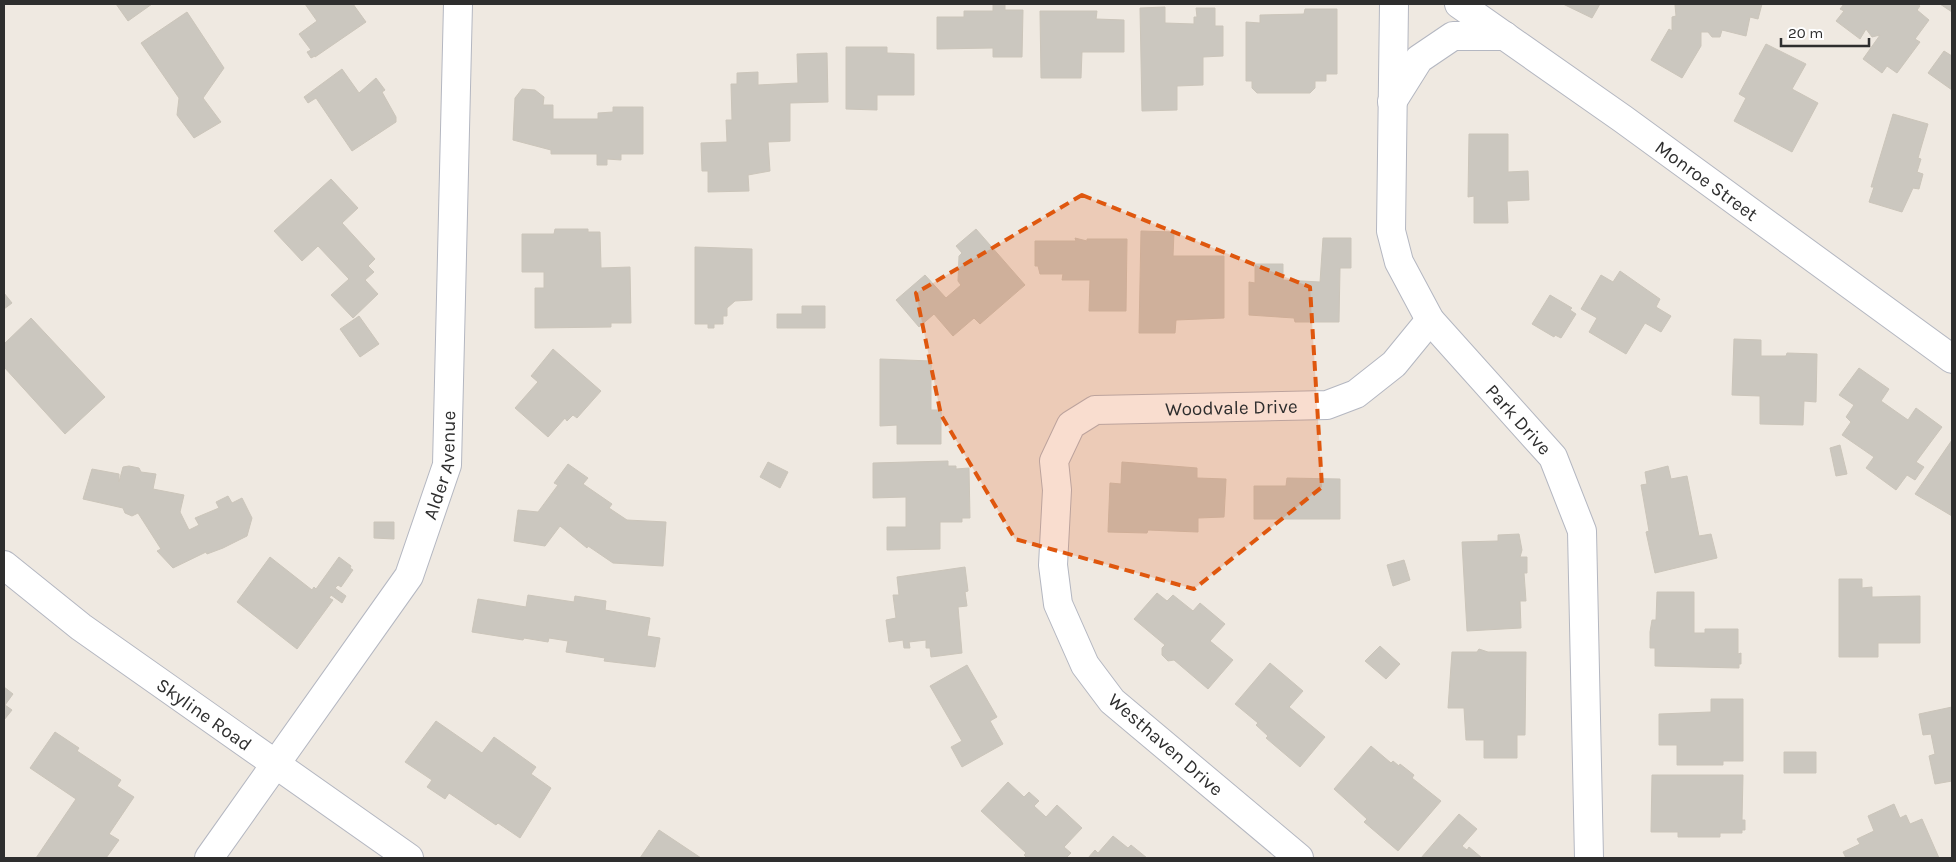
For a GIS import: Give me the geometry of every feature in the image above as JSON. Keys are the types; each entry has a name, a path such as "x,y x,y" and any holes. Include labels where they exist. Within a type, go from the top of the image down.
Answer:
{"street":[{"name":"Alder Avenue","path":"210,858 408,576 447,465 458,4"},
{"name":"Park Drive","path":"1394,4 1390,231 1399,262 1430,320 1553,457 1582,531 1589,858"},
{"name":"Monroe Street","path":"1459,4 1631,125 1952,359"},
{"path":"1392,102 1420,59 1453,36 1505,36"},
{"name":"Woodvale Drive","path":"1057,490 1054,461 1071,426 1094,410 1327,405 1356,394 1394,364 1430,320"},
{"name":"Westhaven Drive","path":"1057,490 1053,566 1058,604 1084,665 1112,701 1299,858"},
{"name":"Skyline Road","path":"4,565 81,627 409,858"}],"highlighted area":[{"path":"1082,195 1310,287 1322,487 1194,589 1015,539 941,415 916,293"}],"building":[{"path":"116,4 152,4 128,21"},
{"path":"305,4 353,4 366,22 311,58 307,52 311,50 299,34 317,21"},
{"path":"993,4 1005,4 1005,10 1023,10 1022,57 993,57 993,48 937,49 937,17 964,17 964,11 993,11"},
{"path":"1563,4 1600,4 1592,18"},
{"path":"1762,4 1758,19 1750,17 1746,36 1722,30 1720,37 1712,37 1708,32 1701,32 1701,46 1682,78 1651,60 1669,29 1672,31 1672,17 1676,16 1675,5"},
{"path":"1844,4 1917,4 1920,6 1917,10 1929,20 1915,39 1920,42 1897,73 1887,66 1882,73 1863,59 1880,35 1872,37 1866,29 1860,39 1836,21 1844,11 1840,9"},
{"path":"1940,4 1952,4 1952,12"},
{"path":"1165,7 1165,23 1194,24 1194,17 1197,17 1196,8 1215,8 1215,26 1223,26 1223,56 1203,57 1203,85 1177,86 1177,110 1142,111 1140,8"},
{"path":"1305,9 1337,9 1337,74 1326,74 1326,81 1315,81 1315,88 1310,93 1257,93 1252,88 1252,81 1246,81 1246,22 1260,23 1260,15 1304,14"},
{"path":"1040,11 1097,11 1096,19 1124,20 1124,52 1082,52 1081,78 1041,78"},
{"path":"187,12 224,68 203,98 221,122 194,138 177,115 179,98 141,43"},
{"path":"1766,44 1806,64 1792,89 1818,103 1792,152 1734,121 1746,98 1739,94"},
{"path":"846,47 887,47 887,53 914,54 914,95 877,95 877,110 846,109"},
{"path":"1944,51 1952,56 1952,90 1928,73"},
{"path":"827,53 828,102 790,103 790,141 768,142 770,171 748,175 749,191 708,192 708,171 702,171 701,143 727,142 726,120 732,120 731,84 737,84 737,73 758,72 758,85 798,83 797,54"},
{"path":"342,69 359,93 376,78 385,90 382,92 396,117 396,122 352,151 316,98 308,103 304,97"},
{"path":"522,89 535,90 544,97 543,105 553,105 553,119 598,119 598,113 613,112 613,107 643,107 643,154 621,154 621,160 607,159 607,165 597,165 597,154 551,154 551,150 513,140 515,98"},
{"path":"1893,114 1928,124 1918,158 1921,159 1917,172 1923,174 1919,189 1913,188 1902,212 1869,202 1874,187 1871,187"},
{"path":"1469,134 1508,134 1508,172 1528,171 1529,200 1507,201 1508,223 1474,223 1474,196 1468,197"},
{"path":"331,179 358,208 342,223 375,259 368,266 374,272 365,280 378,294 353,318 331,295 349,279 318,246 302,261 274,231"},
{"path":"555,229 588,229 588,232 600,232 601,268 630,267 631,323 611,323 611,327 535,328 535,288 544,288 544,272 522,272 522,234 554,234"},
{"path":"976,229 1025,285 980,324 974,318 953,336 934,314 919,327 896,300 925,275 946,298 961,285 958,281 959,256 962,253 956,246"},
{"path":"1141,231 1174,232 1173,256 1224,256 1224,318 1176,320 1175,333 1139,333"},
{"path":"1075,238 1087,241 1087,239 1127,239 1126,311 1089,311 1090,280 1062,280 1063,274 1040,274 1038,266 1035,266 1035,241 1076,241"},
{"path":"1323,238 1351,238 1351,268 1340,268 1339,322 1295,322 1294,318 1249,315 1249,282 1255,283 1255,264 1283,264 1283,280 1320,282"},
{"path":"695,247 752,249 752,300 735,301 727,308 727,316 723,316 723,324 714,324 714,328 708,328 708,324 695,324"},
{"path":"1620,271 1660,299 1656,307 1671,316 1661,332 1645,323 1626,354 1589,332 1597,318 1581,309 1601,275 1613,282"},
{"path":"4,293 12,303 4,309"},
{"path":"1550,295 1572,308 1570,310 1576,314 1561,338 1555,335 1554,337 1532,324"},
{"path":"802,306 825,306 825,328 777,328 777,314 802,314"},
{"path":"359,316 379,344 360,357 340,329"},
{"path":"31,318 105,397 65,434 4,367 4,344"},
{"path":"1734,339 1761,340 1761,356 1786,356 1787,353 1817,354 1816,402 1804,401 1803,425 1760,424 1760,396 1732,395"},
{"path":"553,349 601,391 577,418 573,415 567,421 565,418 548,437 515,408 538,382 531,376"},
{"path":"880,359 931,361 931,410 941,410 941,444 897,444 897,425 880,426"},
{"path":"1859,368 1889,389 1881,401 1908,420 1916,408 1942,427 1916,462 1924,467 1915,480 1907,475 1896,490 1866,468 1874,457 1842,435 1851,422 1846,417 1854,405 1839,395"},
{"path":"1952,440 1952,516 1915,494"},
{"path":"1840,445 1847,474 1836,476 1830,448"},
{"path":"948,461 948,466 956,466 956,469 969,468 970,518 962,518 962,522 940,522 940,549 887,550 887,527 906,527 906,497 873,498 873,463"},
{"path":"768,462 788,472 780,488 760,477"},
{"path":"1122,462 1197,468 1197,478 1226,479 1224,517 1198,518 1198,532 1148,530 1147,533 1108,532 1110,483 1121,484"},
{"path":"568,464 588,478 583,484 612,504 609,508 627,520 666,522 663,566 613,563 588,546 587,548 560,526 545,546 514,541 518,510 538,512 558,485 554,483"},
{"path":"1668,466 1671,479 1687,476 1699,536 1711,534 1717,558 1655,573 1646,532 1649,531 1641,485 1647,484 1645,472"},
{"path":"123,467 139,468 141,472 156,474 153,489 184,495 180,512 189,530 199,525 195,518 219,508 216,502 228,496 232,503 242,498 252,518 247,536 223,548 207,554 206,552 173,568 157,551 161,549 138,513 132,516 125,513 123,508 83,499 92,469 119,474 119,482"},
{"path":"1287,478 1340,479 1340,519 1254,519 1254,486 1286,486"},
{"path":"374,522 394,522 394,539 374,538"},
{"path":"1519,534 1522,550 1520,557 1527,557 1527,573 1524,573 1526,601 1520,601 1521,628 1467,631 1462,542 1498,541 1498,535"},
{"path":"270,557 312,590 314,587 316,589 339,557 351,566 350,568 353,570 341,587 338,585 335,588 346,596 342,603 331,595 329,598 333,600 297,649 237,602"},
{"path":"1404,560 1410,580 1393,586 1387,565"},
{"path":"965,567 968,591 965,592 967,606 958,607 962,653 931,657 930,648 926,648 926,640 909,642 910,648 904,648 903,640 889,642 886,620 896,618 893,595 899,595 897,577"},
{"path":"1839,579 1862,579 1862,588 1872,587 1872,597 1920,596 1920,643 1878,643 1878,657 1839,657"},
{"path":"1657,592 1694,592 1694,633 1705,633 1705,629 1738,629 1738,654 1741,653 1739,668 1655,666 1655,648 1650,648 1650,632 1652,620 1656,620"},
{"path":"1157,593 1167,601 1173,595 1193,611 1200,603 1225,624 1210,641 1233,660 1208,689 1174,660 1168,661 1162,655 1162,648 1165,645 1134,619"},
{"path":"528,595 574,602 575,596 606,601 605,610 650,618 647,636 660,638 655,667 604,661 605,658 566,652 568,641 549,638 548,642 524,638 523,640 472,632 478,599 526,607"},
{"path":"1380,646 1400,664 1386,679 1365,661"},
{"path":"1479,649 1488,652 1526,652 1525,735 1517,735 1517,758 1484,758 1484,740 1466,740 1464,708 1448,708 1452,652 1477,652"},
{"path":"1270,663 1303,691 1289,707 1325,737 1300,767 1266,738 1268,736 1256,725 1258,723 1235,704"},
{"path":"967,665 997,717 990,721 1003,744 962,767 951,747 962,741 930,686"},
{"path":"4,687 13,694 5,705 12,710 4,720"},
{"path":"1711,699 1743,699 1743,761 1723,761 1723,765 1677,765 1677,745 1659,745 1659,714 1711,712"},
{"path":"1952,707 1952,781 1935,784 1929,756 1935,754 1931,734 1923,735 1919,714"},
{"path":"436,721 482,753 494,737 536,767 531,774 551,788 520,838 498,823 496,825 449,793 445,799 427,787 432,780 405,762"},
{"path":"55,732 79,748 77,751 121,780 117,786 134,797 109,834 119,840 106,858 36,858 76,799 30,768"},
{"path":"1371,746 1391,763 1393,761 1399,766 1400,764 1414,775 1412,778 1441,801 1398,851 1364,822 1367,819 1334,789"},
{"path":"1784,752 1816,752 1816,773 1784,773"},
{"path":"1652,775 1743,775 1742,820 1745,820 1745,830 1742,830 1742,833 1720,833 1720,837 1678,837 1678,832 1651,832"},
{"path":"1008,782 1024,797 1029,792 1039,801 1034,806 1046,817 1057,805 1082,828 1064,847 1071,853 1066,858 1027,858 1024,855 1026,853 981,811"},
{"path":"1894,804 1900,818 1906,815 1910,824 1922,819 1939,858 1846,858 1843,852 1860,844 1857,839 1874,831 1868,816"},
{"path":"1459,814 1477,829 1462,846 1467,850 1469,847 1482,858 1421,858"},
{"path":"659,830 701,858 640,858"},
{"path":"1113,836 1128,848 1131,845 1147,858 1088,858 1095,850 1098,853"}]}
